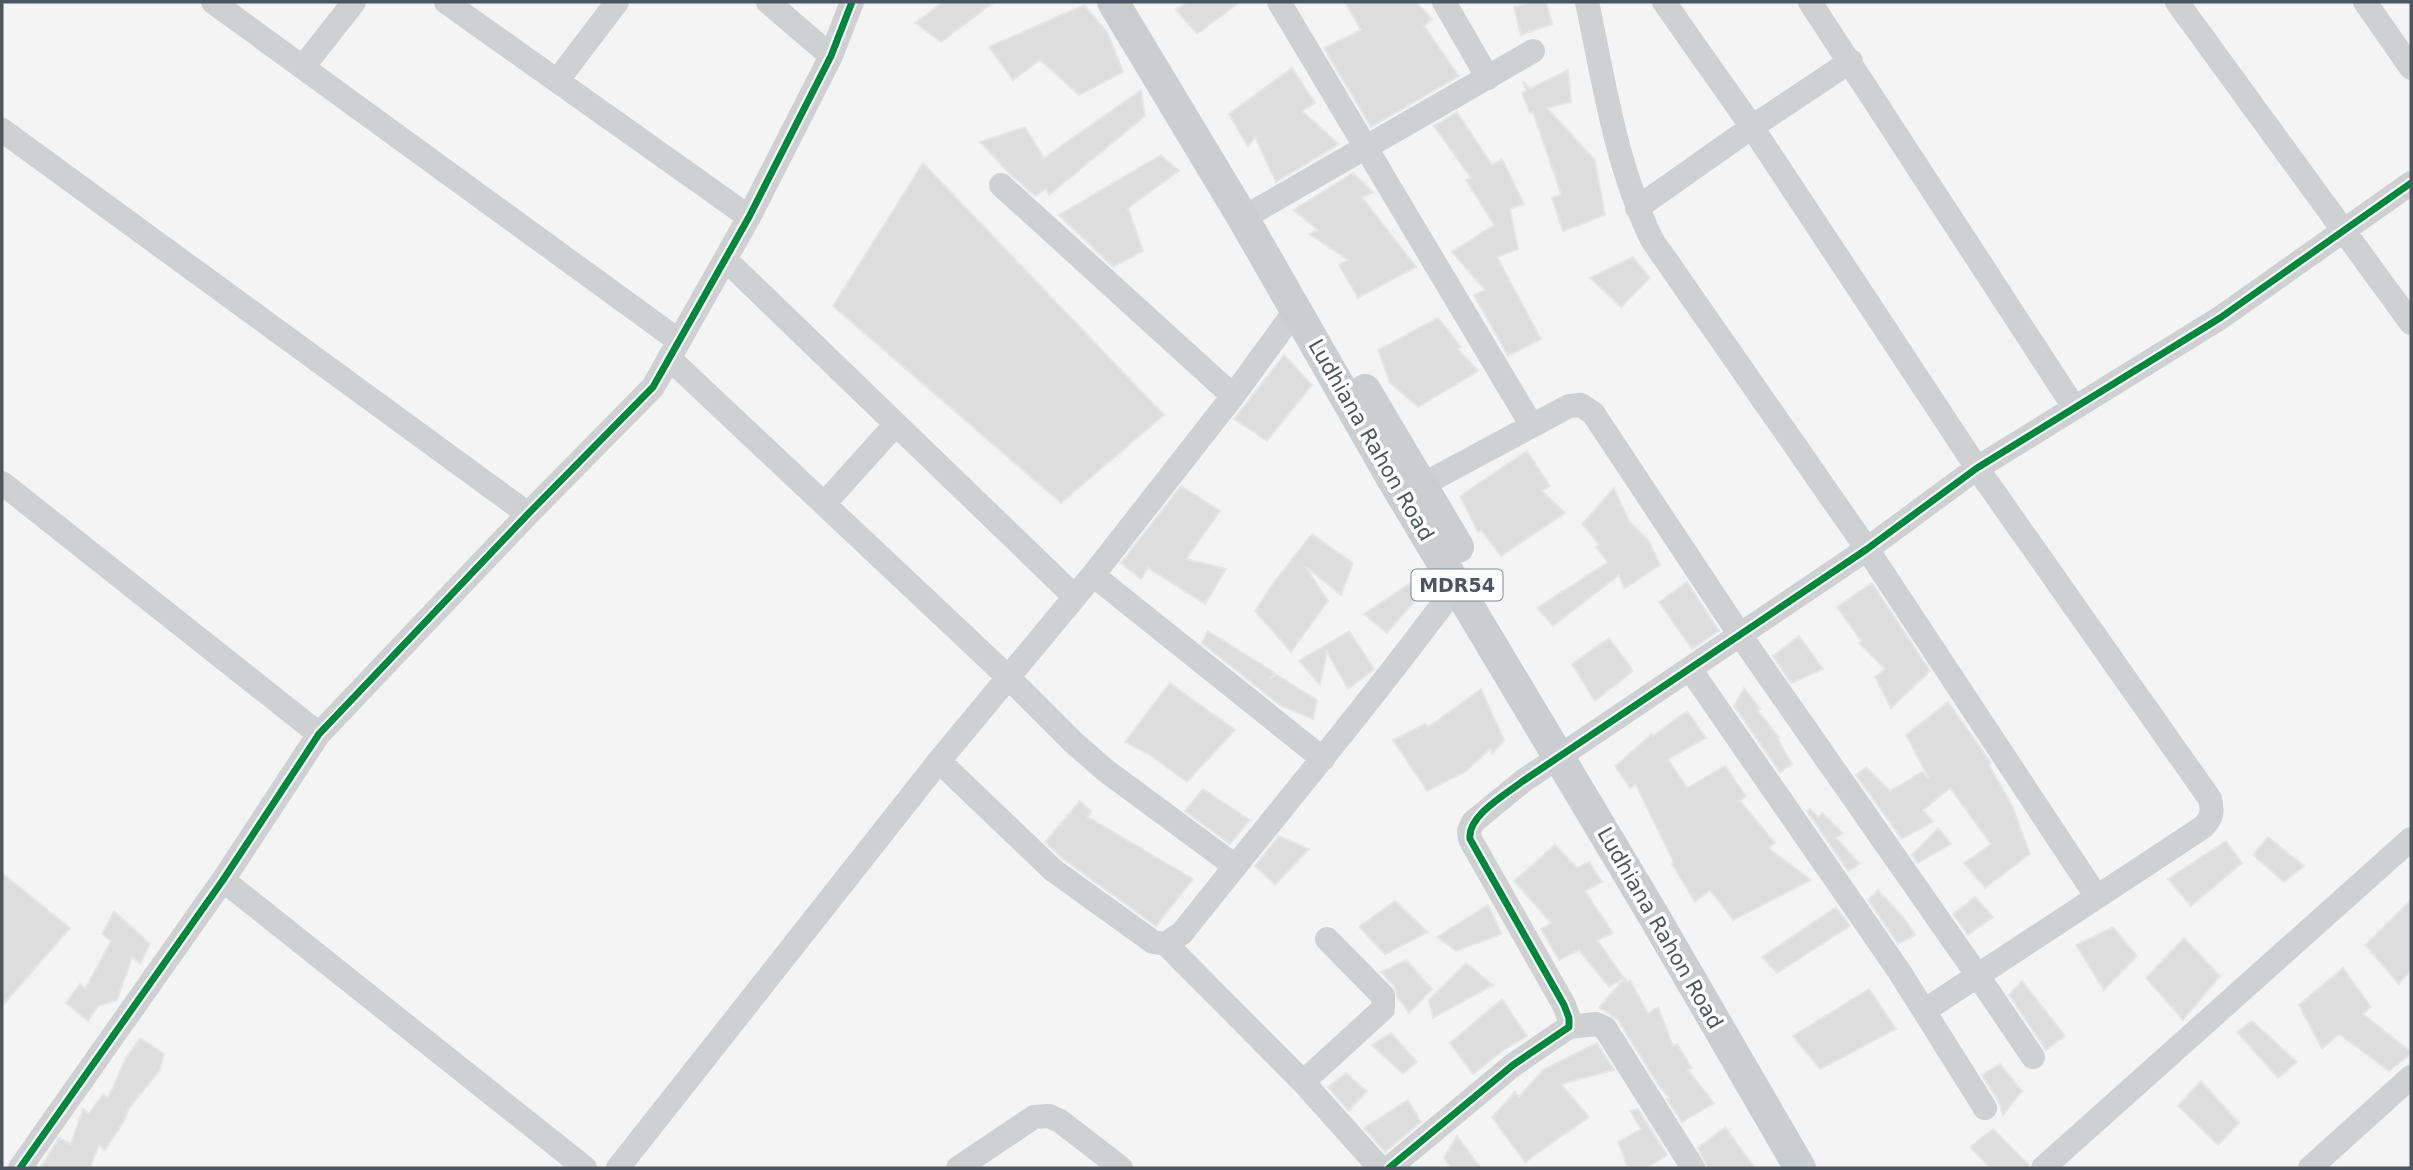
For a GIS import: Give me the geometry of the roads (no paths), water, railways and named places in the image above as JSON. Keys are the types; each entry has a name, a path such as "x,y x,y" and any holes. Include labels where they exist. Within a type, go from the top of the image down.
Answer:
{"main road":[{"name":"Ludhiana Rahon Road","path":"1113,2 1311,301 1422,485 1652,913 1800,1168"},
{"name":"Ludhiana Rahon Road","path":"1138,2 1252,213 1295,311 1457,585 1669,903 1822,1168"}],"street":[{"path":"213,2 303,67 674,349 824,504 1073,742 1235,866"},
{"path":"303,67 354,2"},
{"path":"446,2 749,217"},
{"path":"557,81 617,2"},
{"path":"768,2 831,56"},
{"path":"20,1168 223,880 319,734 528,513 653,387 749,217 831,56 852,2"},
{"path":"1279,2 1532,426"},
{"path":"1444,2 1488,78"},
{"path":"1587,2 1624,171 1652,240 1867,549 2097,897"},
{"path":"1664,2 1752,127 1977,468 2210,799 2213,810 2211,819 2203,827 1924,1011"},
{"path":"1810,2 1851,61 2074,407"},
{"path":"2177,2 2346,230 2411,323"},
{"path":"2365,2 2411,68"},
{"path":"1252,213 1533,51"},
{"path":"1637,208 1851,61"},
{"path":"2,130 528,513"},
{"path":"1569,1027 1564,1006 1470,839 1469,831 1473,822 1522,781 1867,549 1977,468 2220,318 2411,183"},
{"path":"1001,185 1233,396"},
{"path":"726,260 1074,596"},
{"path":"618,1168 939,761 1093,575 1233,396 1295,311"},
{"path":"1422,485 1569,406 1581,405 1593,413 1740,635 2033,1058"},
{"path":"824,504 896,424"},
{"path":"2,483 319,734"},
{"path":"1093,575 1323,759"},
{"path":"1166,944 1182,933 1392,673 1457,585"},
{"path":"1690,668 1924,1011 1985,1108"},
{"path":"939,761 1053,870 1153,942 1166,944 1303,1082 1380,1168"},
{"path":"2043,1168 2411,839"},
{"path":"223,880 586,1168"},
{"path":"1303,1082 1383,1009 1385,1003 1383,996 1327,939"},
{"path":"1389,1168 1513,1065 1569,1027 1596,1024 1605,1028 1693,1168"},
{"path":"2310,1168 2411,1077"},
{"path":"959,1168 1034,1117 1049,1116 1067,1126 1121,1168"}]}
